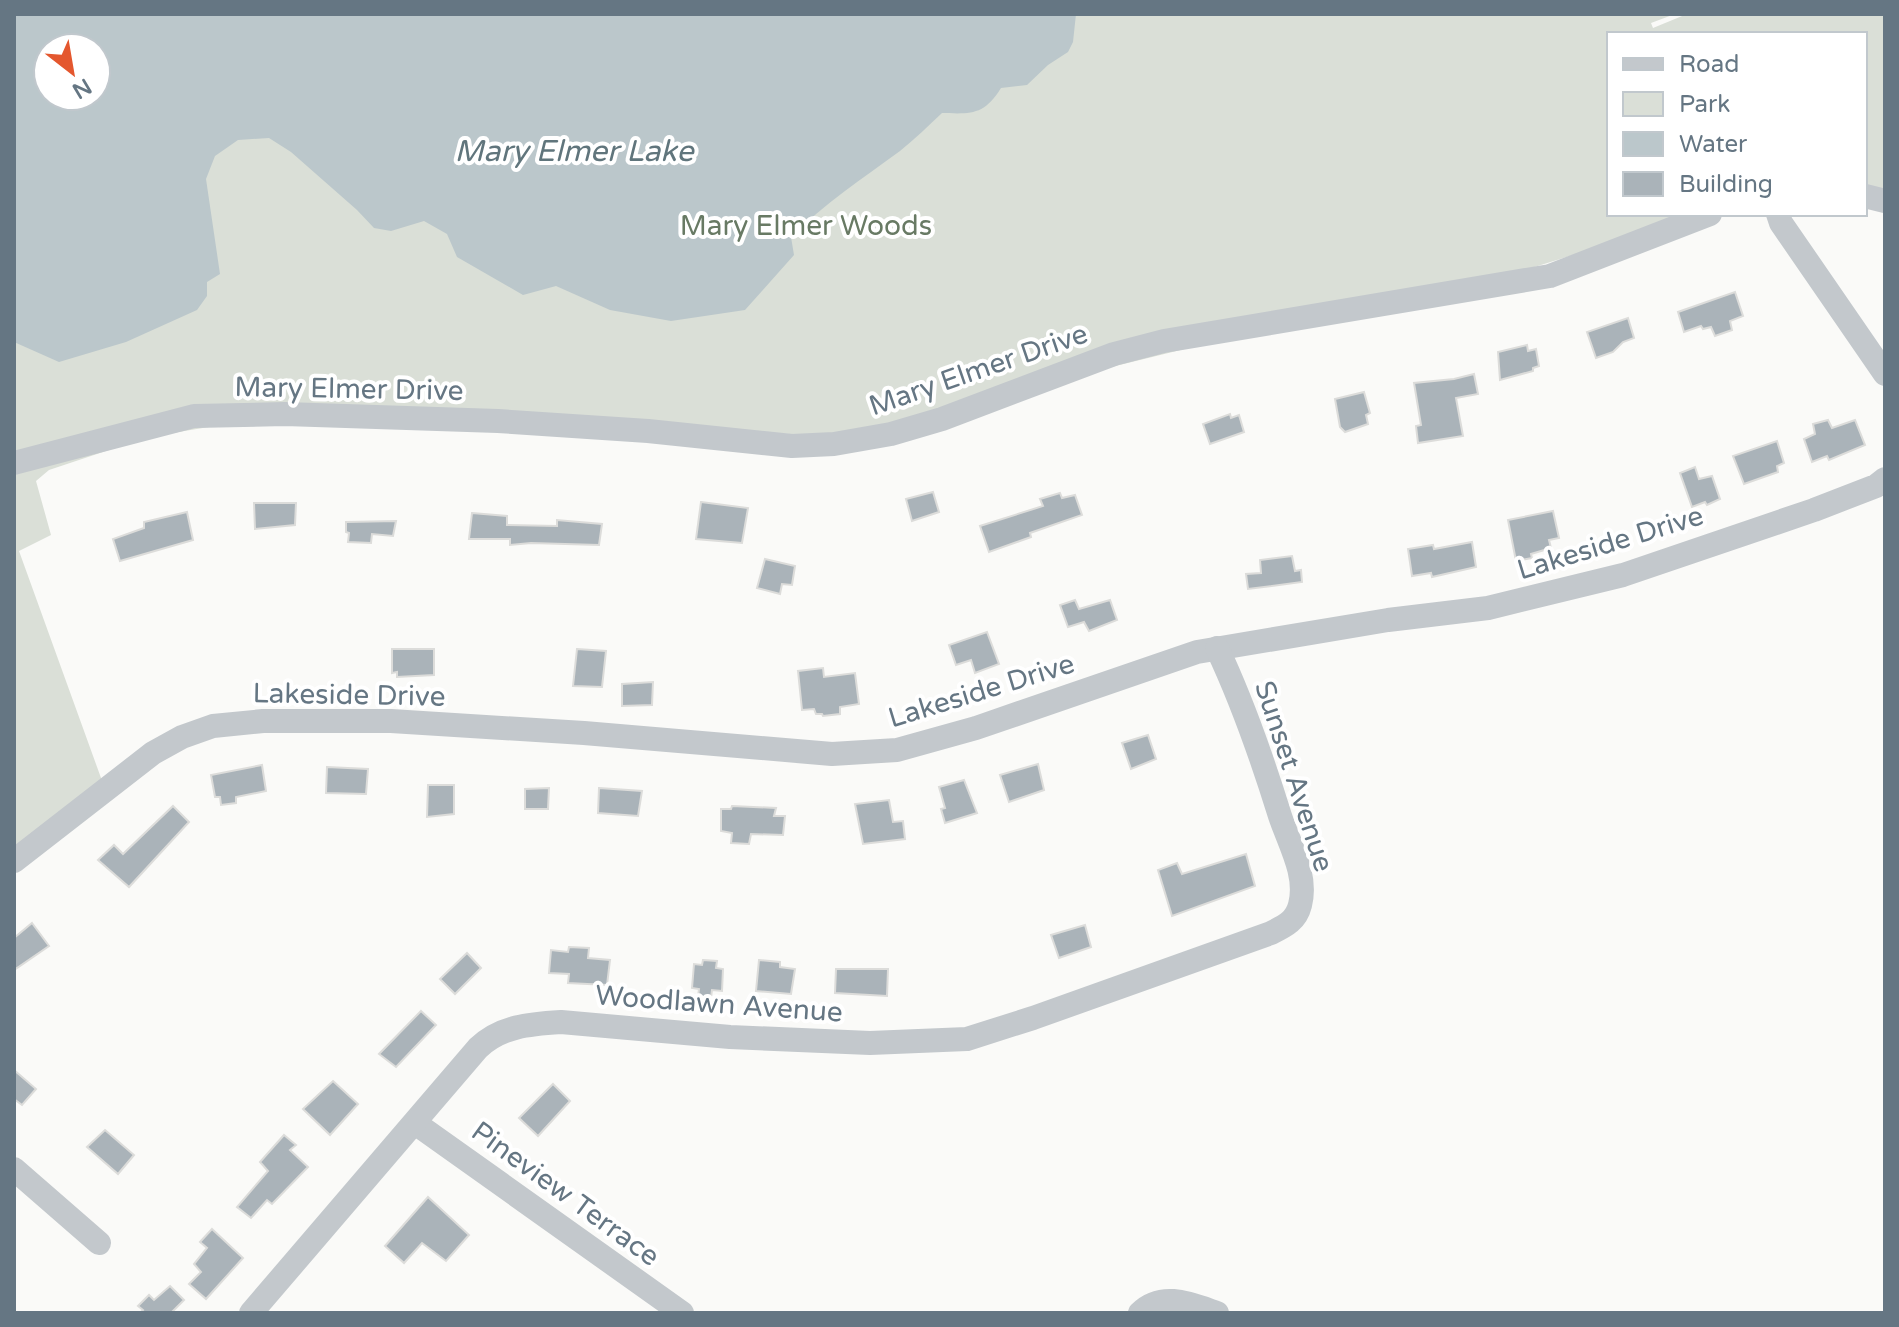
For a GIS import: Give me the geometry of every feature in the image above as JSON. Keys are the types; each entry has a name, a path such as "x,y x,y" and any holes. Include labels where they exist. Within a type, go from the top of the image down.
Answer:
{"street":[{"name":"Mary Elmer Drive","path":"14,463 194,416 285,414 498,421 648,431 792,446 834,444 891,434 942,419 1114,354 1164,341 1550,276 1705,216"},
{"path":"1779,216 1885,374"},
{"name":"Lakeside Drive","path":"14,861 153,753 182,737 213,726 263,721 391,721 584,733 771,750 868,753 897,750 932,742 1197,652 1372,622 1488,608 1623,575 1814,510 1876,486 1885,479"},
{"name":"Sunset Avenue","path":"1217,648 1258,743 1302,878 1300,905 1295,919 1290,922"},
{"name":"Woodlawn Avenue","path":"251,1313 488,1039 515,1027 561,1022 730,1037 870,1043 967,1039 1271,933 1290,922"},
{"name":"Pineview Terrace","path":"415,1123 682,1313"},
{"path":"14,1169 99,1243"},
{"path":"1140,1313 1148,1305 1165,1300 1188,1303 1217,1313"}],"green space":[{"name":"Mary Elmer Woods","path":"14,14 1675,14 1651,23 1653,28 1687,14 1885,14 1885,202 1867,203 1867,32 1607,32 1607,216 1726,216 1602,246 1528,269 1465,280 920,414 890,425 833,436 301,412 148,437 49,470 36,481 51,535 19,551 105,789 14,862"}],"water":[{"name":"Mary Elmer Lake","path":"14,14 1076,14 1073,42 1068,52 1048,65 1027,85 1001,88 989,103 976,111 942,113 900,151 804,225 791,237 794,255 745,310 671,321 610,310 556,286 523,295 457,257 447,234 424,221 391,231 374,228 291,152 269,138 238,140 215,156 206,179 220,274 207,282 207,296 197,310 126,342 59,362 14,342"}],"building":[{"path":"1735,292 1743,316 1730,321 1732,330 1715,336 1711,327 1703,329 1701,326 1684,332 1678,312"},
{"path":"1628,318 1634,338 1623,342 1613,352 1596,358 1587,332"},
{"path":"1527,345 1528,351 1536,349 1539,366 1533,371 1500,380 1498,352"},
{"path":"1474,374 1478,394 1456,398 1463,436 1418,443 1416,426 1421,425 1414,383"},
{"path":"1364,392 1370,413 1366,415 1368,424 1345,432 1340,427 1335,399"},
{"path":"1230,414 1231,418 1239,415 1244,432 1210,444 1203,424"},
{"path":"1828,420 1832,428 1855,420 1865,445 1829,460 1827,456 1812,462 1804,439 1815,434 1813,424"},
{"path":"1777,441 1784,463 1777,466 1778,472 1744,484 1733,456"},
{"path":"1695,467 1699,479 1712,476 1720,499 1692,507 1680,473"},
{"path":"933,492 939,512 912,521 906,499"},
{"path":"1060,493 1062,498 1075,495 1082,515 1030,533 1031,537 989,552 980,526 1043,506 1040,499"},
{"path":"701,502 748,508 742,543 696,539"},
{"path":"254,503 296,503 295,525 255,529"},
{"path":"1553,511 1559,538 1549,540 1551,548 1531,554 1532,558 1516,561 1508,520"},
{"path":"187,512 193,540 120,561 113,539 144,528 144,522"},
{"path":"472,513 507,516 507,525 557,526 557,520 602,524 599,545 510,545 510,539 469,539"},
{"path":"396,521 393,536 372,534 371,543 348,542 346,522"},
{"path":"1472,542 1476,567 1432,577 1431,573 1412,576 1408,549 1433,545 1434,549"},
{"path":"1292,556 1295,571 1301,570 1302,582 1248,589 1246,574 1261,573 1260,560"},
{"path":"765,559 795,566 792,585 782,584 780,594 757,588"},
{"path":"1075,600 1079,609 1110,600 1117,620 1089,631 1084,622 1068,627 1060,605"},
{"path":"987,632 999,664 975,673 971,660 956,665 949,645"},
{"path":"392,649 434,649 434,675 397,677 397,672 392,673"},
{"path":"577,649 606,651 602,687 573,686"},
{"path":"823,668 824,677 855,673 859,704 840,707 840,714 823,716 816,714 814,709 802,710 798,671"},
{"path":"653,682 652,705 622,706 622,684"},
{"path":"1148,735 1156,759 1131,769 1122,743"},
{"path":"1038,764 1044,790 1009,802 1000,775"},
{"path":"262,765 266,791 236,797 236,803 221,805 220,797 215,797 211,775"},
{"path":"327,767 368,769 366,794 326,793"},
{"path":"964,780 977,813 945,823 941,809 945,808 939,787"},
{"path":"428,785 454,785 454,814 427,817"},
{"path":"549,788 548,809 525,809 525,789"},
{"path":"599,788 642,791 638,816 598,813"},
{"path":"889,800 893,822 903,821 905,839 863,844 855,804"},
{"path":"173,806 189,822 129,887 98,860 114,845 123,854"},
{"path":"732,806 776,808 774,816 785,816 783,835 751,834 749,844 731,843 732,833 721,831 721,809 731,809"},
{"path":"1246,854 1255,886 1172,916 1158,870 1177,863 1182,874"},
{"path":"32,923 49,946 14,970 14,938"},
{"path":"1085,925 1091,947 1059,958 1051,935"},
{"path":"569,947 589,948 588,958 610,960 607,985 568,983 569,974 549,973 551,950 568,952"},
{"path":"467,953 481,968 455,994 440,979"},
{"path":"703,960 717,961 716,968 723,969 722,991 712,990 710,1005 697,1004 699,989 692,988 694,964 702,965"},
{"path":"759,960 780,962 780,967 795,969 791,994 756,991"},
{"path":"836,969 888,969 887,996 835,993"},
{"path":"421,1011 436,1025 396,1067 379,1054"},
{"path":"14,1070 36,1089 22,1105 14,1099"},
{"path":"333,1081 358,1104 330,1135 303,1109"},
{"path":"553,1084 570,1101 538,1136 519,1118"},
{"path":"105,1130 134,1155 118,1174 87,1147"},
{"path":"284,1135 296,1145 290,1150 308,1167 272,1204 267,1200 251,1218 237,1207 268,1171 260,1162"},
{"path":"428,1197 469,1235 446,1261 422,1243 404,1263 385,1246"},
{"path":"212,1229 243,1258 206,1299 189,1284 201,1272 194,1264 207,1248 200,1242"},
{"path":"170,1286 184,1300 171,1313 140,1313 143,1310 138,1306 149,1295 154,1300"}]}
